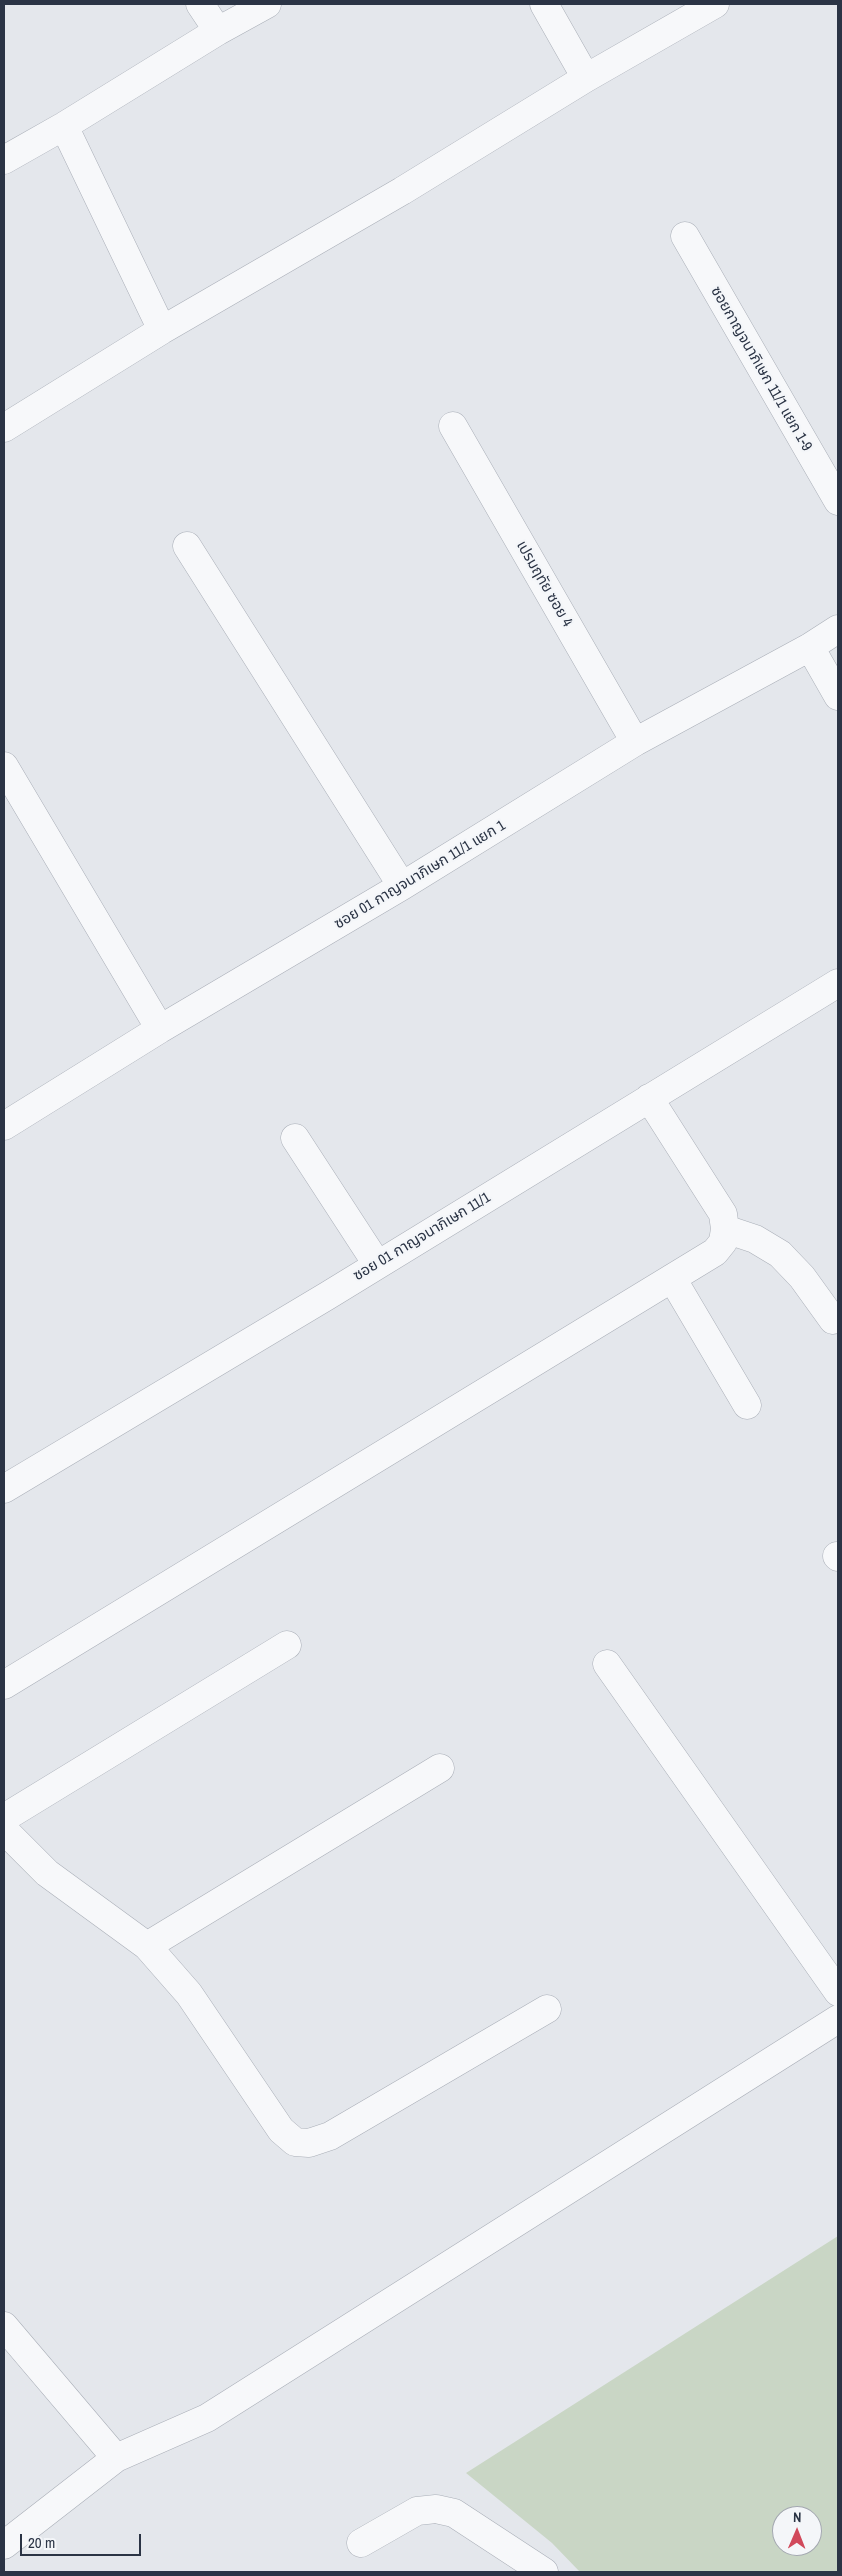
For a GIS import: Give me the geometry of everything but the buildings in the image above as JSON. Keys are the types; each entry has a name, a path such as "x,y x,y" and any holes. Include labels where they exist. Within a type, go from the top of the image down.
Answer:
{"street":[{"path":"200,4 218,30"},
{"path":"4,160 64,126 218,30 267,4"},
{"path":"544,4 586,78"},
{"path":"4,428 162,330 402,191 586,78 716,4"},
{"path":"64,126 162,330"},
{"name":"ซอยกาญจนาภิเษก 11/1 แยก 1-9","path":"685,236 838,501"},
{"name":"เปรมฤทัย ซอย 4","path":"453,426 635,742"},
{"path":"187,546 402,886"},
{"name":"ซอย 01 กาญจนาภิเษก 11/1 แยก 1","path":"4,1126 160,1030 402,886 635,742 810,647 838,629"},
{"path":"810,647 838,696"},
{"path":"4,766 160,1030"},
{"name":"ซอย 01 กาญจนาภิเษก 11/1","path":"4,1489 838,983"},
{"path":"4,1685 715,1252 723,1242 725,1229 723,1214 649,1098"},
{"path":"295,1138 377,1264"},
{"path":"725,1229 755,1240 780,1254 802,1277 833,1320"},
{"path":"672,1278 747,1405"},
{"path":"4,1818 287,1644"},
{"path":"607,1664 838,1992"},
{"path":"147,1946 440,1768"},
{"path":"4,1830 47,1873 147,1946 189,1994 281,2130 295,2142 308,2142 330,2136 547,2009"},
{"path":"4,2545 116,2458 207,2418 838,2019"},
{"path":"4,2326 116,2458"},
{"path":"361,2543 417,2512 436,2509 454,2513 544,2572"}],"green space":[{"path":"838,2236 838,2572 580,2572 552,2543 466,2473"}]}
